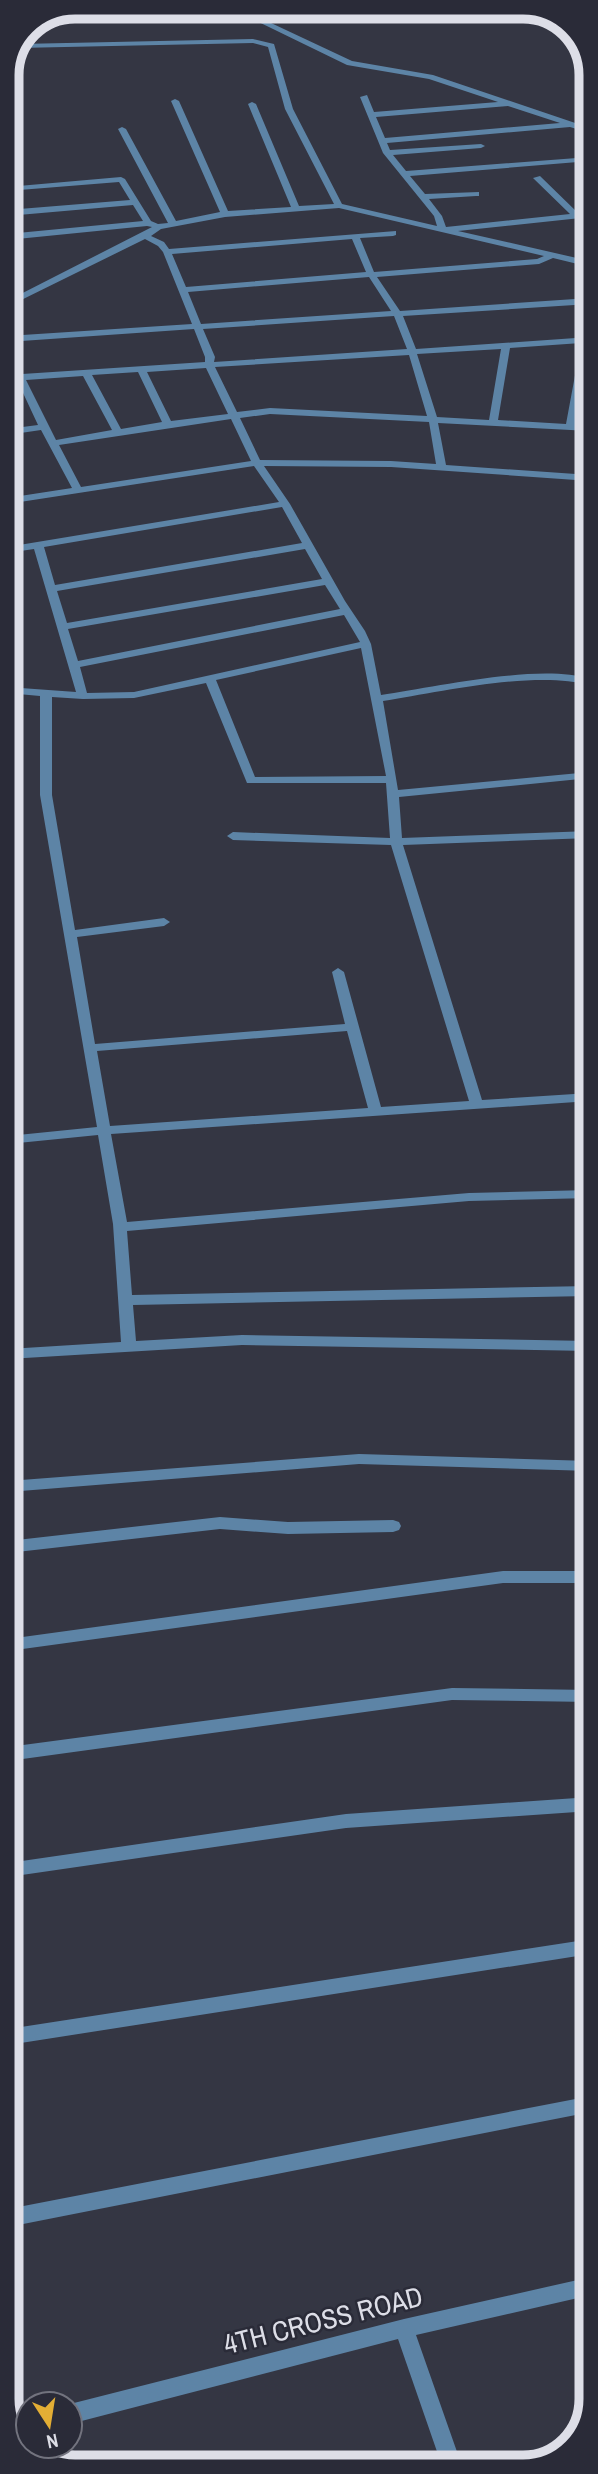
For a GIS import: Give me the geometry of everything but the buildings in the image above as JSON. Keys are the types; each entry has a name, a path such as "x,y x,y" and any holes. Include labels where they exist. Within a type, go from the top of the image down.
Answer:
{"street":[{"path":"257,19 351,63 430,76 579,127"},
{"path":"28,46 253,41 271,46 289,109 339,206"},
{"path":"364,97 387,153 443,223 443,230"},
{"path":"175,101 225,214"},
{"path":"372,115 513,103"},
{"path":"253,104 295,207"},
{"path":"382,141 574,125"},
{"path":"122,129 173,224"},
{"path":"387,153 481,146"},
{"path":"404,174 579,162"},
{"path":"537,178 577,216"},
{"path":"19,188 121,179 148,223"},
{"path":"423,197 476,194"},
{"path":"19,212 134,202"},
{"path":"19,296 145,236 158,227 225,214 295,207 339,206 579,262"},
{"path":"443,230 577,216"},
{"path":"19,236 148,223 158,227"},
{"path":"508,223 515,232"},
{"path":"167,252 393,233"},
{"path":"145,236 161,244 167,252 210,357 209,365 257,463 285,504 366,644 392,779 396,842 476,1103"},
{"path":"355,237 371,274 397,313 412,351 433,420 442,468"},
{"path":"522,241 529,250"},
{"path":"183,290 542,261 552,256"},
{"path":"19,338 579,302"},
{"path":"19,376 579,341"},
{"path":"493,423 506,345"},
{"path":"141,369 168,424"},
{"path":"86,373 117,431"},
{"path":"570,427 579,384"},
{"path":"19,388 54,443 78,490"},
{"path":"54,443 117,431 235,415 292,412 579,427"},
{"path":"19,430 42,427"},
{"path":"19,499 257,463 391,464 579,477"},
{"path":"19,548 285,504"},
{"path":"38,545 83,696"},
{"path":"51,589 308,545"},
{"path":"63,627 328,581"},
{"path":"74,665 347,611"},
{"path":"19,691 83,696 134,695 366,644"},
{"path":"376,699 545,677 579,677"},
{"path":"210,680 251,780 392,779"},
{"path":"46,694 46,795 120,1227 129,1347"},
{"path":"392,794 579,776"},
{"path":"233,836 396,842 579,834"},
{"path":"70,934 164,922"},
{"path":"338,972 374,1110"},
{"path":"91,1048 353,1027"},
{"path":"19,1139 374,1110 579,1098"},
{"path":"120,1227 469,1197 579,1194"},
{"path":"126,1300 579,1291"},
{"path":"19,1353 242,1340 579,1346"},
{"path":"19,1486 359,1459 579,1466"},
{"path":"19,1546 220,1523 288,1528 393,1526"},
{"path":"19,1643 503,1577 579,1577"},
{"path":"19,1753 452,1694 579,1696"},
{"path":"19,1868 346,1821 579,1805"},
{"path":"19,2035 579,1948"},
{"path":"19,2216 579,2106"},
{"name":"4TH CROSS ROAD","path":"84,2410 404,2328 579,2289"},
{"path":"404,2328 448,2455"}]}
